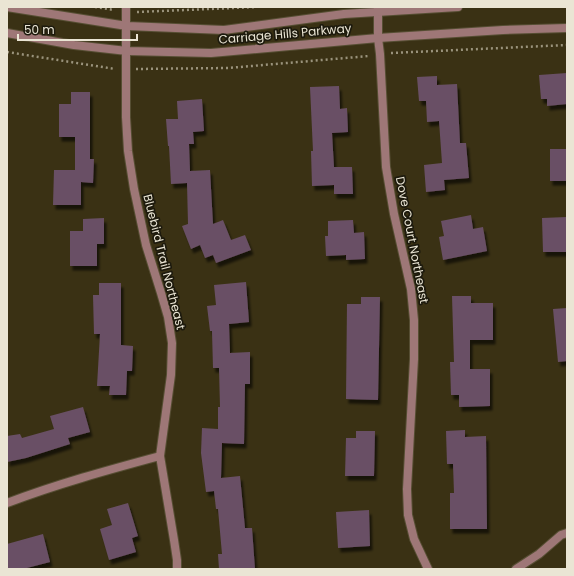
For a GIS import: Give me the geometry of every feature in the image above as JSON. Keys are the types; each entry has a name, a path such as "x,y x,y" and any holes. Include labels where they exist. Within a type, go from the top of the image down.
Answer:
{"street":[{"name":"Carriage Hills Parkway","path":"7,7 126,26 224,30 378,10 458,7"},
{"name":"Bluebird Trail Northeast","path":"126,10 126,117 128,150 134,189 146,245 168,317 172,343 171,375 160,456 174,540 177,569"},
{"name":"Dove Court Northeast","path":"378,10 378,38 386,167 394,214 411,289 414,320 414,359 407,489 408,515 414,539 428,569"},
{"name":"Carriage Hills Parkway","path":"7,33 74,45 126,51 211,53 378,38 503,30 567,28"},
{"path":"7,502 99,472 160,456"},
{"path":"516,569 567,533"}],"path":[{"path":"95,7 126,10 257,7"}],"building":[{"path":"567,73 567,104 547,106 547,99 541,99 539,75"},
{"path":"437,76 437,85 457,84 460,143 466,143 469,178 444,180 445,190 426,192 424,165 442,163 439,121 427,122 426,101 419,101 417,77"},
{"path":"339,86 340,109 347,108 348,132 332,133 334,167 352,167 353,194 334,194 334,185 312,186 311,151 313,151 310,87"},
{"path":"71,92 90,92 90,159 94,159 93,183 81,182 81,205 53,205 54,170 75,170 75,137 59,137 59,104 71,104"},
{"path":"202,99 204,131 193,132 194,144 189,144 190,171 210,170 213,224 223,220 231,240 245,235 251,250 216,263 213,255 205,258 200,245 191,249 182,226 188,224 187,183 171,184 166,119 178,119 177,101"},
{"path":"550,149 567,149 567,181 550,181"},
{"path":"471,215 473,229 483,227 487,251 443,260 439,237 444,236 441,221"},
{"path":"567,217 566,252 543,252 542,218"},
{"path":"104,218 104,244 97,244 97,266 70,266 70,231 83,231 83,219"},
{"path":"353,220 354,233 364,232 365,259 346,260 346,255 326,256 325,236 328,236 328,221"},
{"path":"246,282 249,322 229,324 230,353 250,352 250,384 245,384 244,444 222,443 221,478 240,476 245,528 252,528 255,569 219,569 218,554 222,554 218,509 216,509 214,491 206,492 201,453 202,428 218,429 218,407 220,407 219,368 213,368 212,331 210,331 207,306 216,305 214,285"},
{"path":"99,283 121,283 121,345 133,346 132,371 127,371 126,395 109,395 110,386 97,386 100,334 94,334 93,295 99,295"},
{"path":"452,296 471,296 471,303 493,303 493,340 470,340 470,369 490,369 490,406 459,407 459,395 451,395 450,362 454,362"},
{"path":"361,297 380,297 378,400 346,399 347,304 361,304"},
{"path":"567,308 567,361 558,362 553,309"},
{"path":"83,407 90,432 68,438 70,444 26,458 7,462 7,436 20,434 22,438 54,429 50,416"},
{"path":"465,430 465,437 486,436 487,529 450,529 450,493 454,493 453,464 447,464 446,431"},
{"path":"356,431 375,431 374,476 345,476 346,438 356,438"},
{"path":"128,503 138,536 132,538 136,552 109,560 100,529 112,525 107,509"},
{"path":"369,510 370,546 338,548 336,512"},
{"path":"43,534 50,562 23,569 7,569 7,544"}]}
